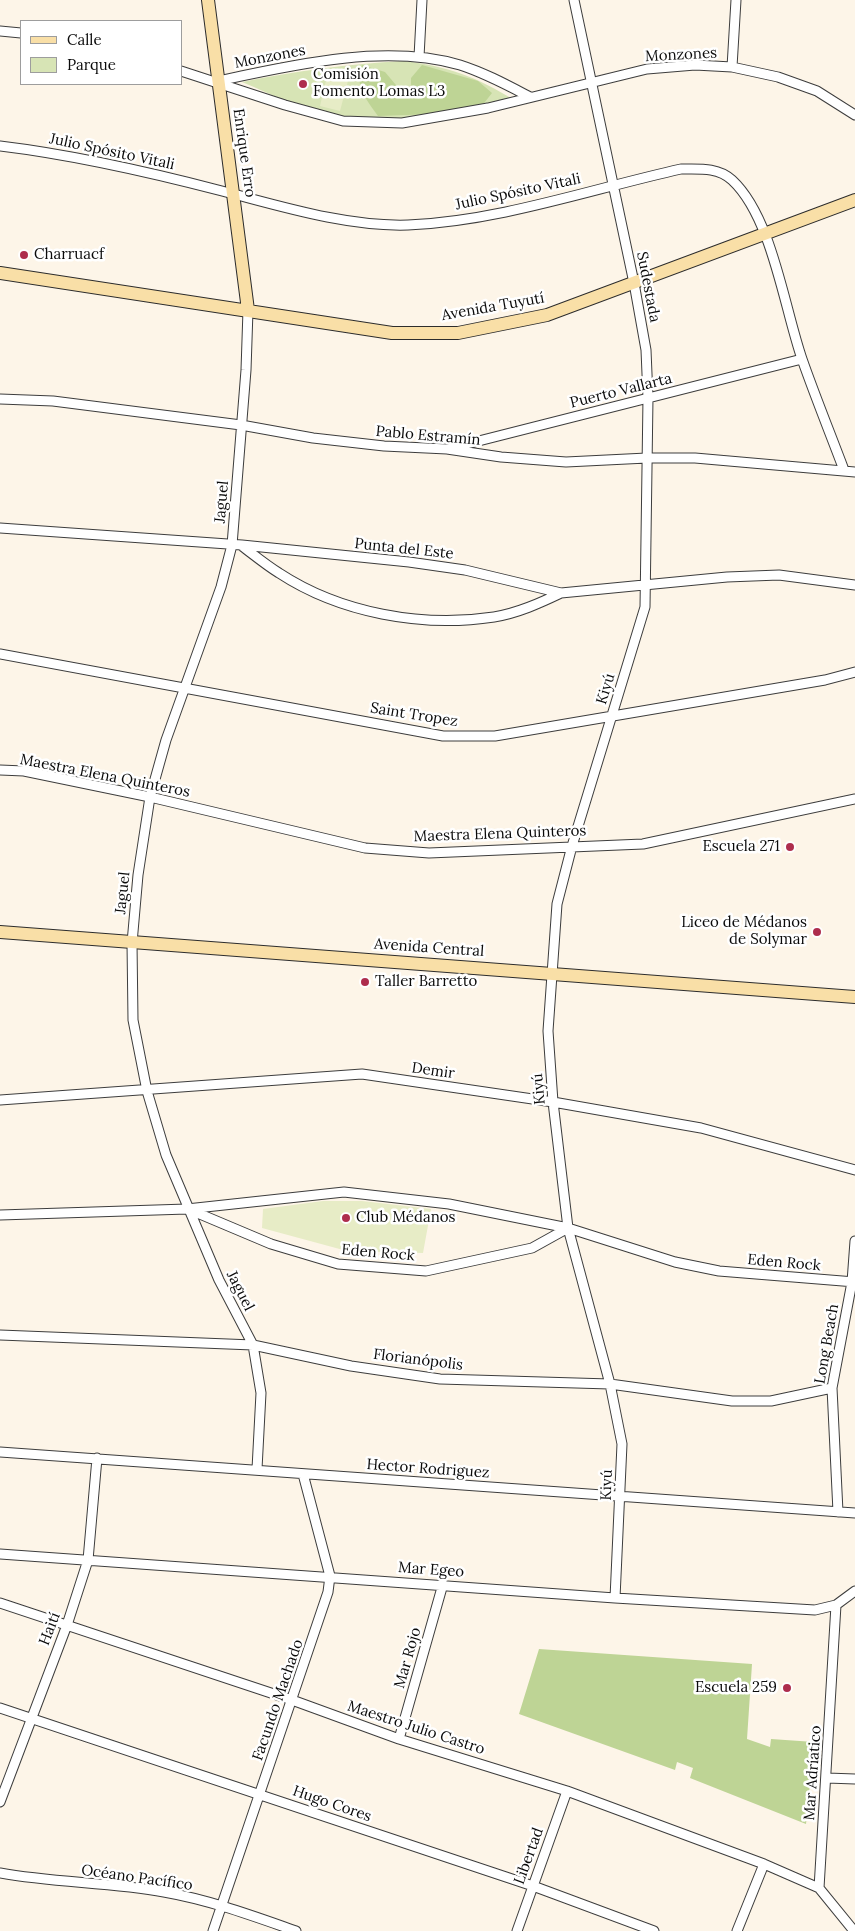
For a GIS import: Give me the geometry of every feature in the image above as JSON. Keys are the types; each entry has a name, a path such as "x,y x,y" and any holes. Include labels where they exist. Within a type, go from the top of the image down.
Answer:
{"street":[{"name":"Enrique Erro","path":"208,0 248,310"},
{"path":"418,58 422,0"},
{"name":"Sudestada","path":"574,0 634,284 646,350 648,398 646,584"},
{"path":"732,67 736,0"},
{"path":"0,31 20,33"},
{"name":"Monzones","path":"218,81 285,67 352,58 418,58 459,65 494,78 530,97"},
{"name":"Monzones","path":"182,71 218,81 285,106 343,121 402,123 488,108 647,69 696,65 732,67 778,77 817,91 855,115"},
{"name":"Julio Spósito Vitali","path":"0,146 46,152 135,169 234,194 280,208 348,220 406,225 471,219 681,169 713,169 730,178 745,193 765,234 802,359 844,470"},
{"name":"Avenida Tuyutí","path":"0,273 392,332 458,333 547,315 855,200"},
{"name":"Jaguel","path":"248,310 232,545 221,587 166,740 150,797 138,875 132,943 133,1020 147,1091 166,1155 219,1280 252,1345 261,1393 257,1469"},
{"name":"Puerto Vallarta","path":"447,449 802,359"},
{"name":"Pablo Estramín","path":"0,399 53,401 241,425 314,438 384,446 447,449 501,458 566,462 647,458 696,458 855,472"},
{"name":"Punta del Este","path":"0,528 232,545 465,570 561,593"},
{"name":"Punta del Este","path":"242,546 279,573 315,593 355,606 400,617 448,621 495,617 531,607 561,593 646,584 778,576 855,585"},
{"name":"Kiyú","path":"615,1598 622,1444 610,1384 568,1228 553,1102 548,1031 557,904 572,846 645,608 646,584"},
{"name":"Saint Tropez","path":"0,654 443,736 494,736 825,680 855,672"},
{"name":"Maestra Elena Quinteros","path":"0,770 24,771 150,797 365,848 429,853 643,844 855,799"},
{"name":"Avenida Central","path":"0,932 855,997"},
{"name":"Demir","path":"0,1100 147,1091 362,1074 553,1102 701,1128 855,1170"},
{"name":"Eden Rock","path":"0,1215 188,1209 344,1192 449,1204 568,1228 675,1262 719,1271 854,1282"},
{"name":"Eden Rock","path":"188,1209 270,1244 338,1264 426,1271 532,1248 568,1228"},
{"name":"Long Beach","path":"838,1512 832,1388 854,1282 855,1241"},
{"name":"Florianópolis","path":"0,1335 252,1345 351,1366 440,1379 610,1384 732,1401 771,1401 832,1388"},
{"name":"Hector Rodriguez","path":"0,1452 855,1513"},
{"name":"Haití","path":"0,1802 30,1718 67,1625 88,1560 97,1458"},
{"name":"Facundo Machado","path":"213,1931 328,1592 330,1576 303,1474"},
{"name":"Mar Egeo","path":"0,1554 443,1584 615,1598 815,1610 836,1605 855,1591"},
{"name":"Mar Rojo","path":"399,1739 443,1584"},
{"name":"Maestro Julio Castro","path":"0,1602 292,1700 399,1739 567,1791 764,1864 819,1888"},
{"name":"Mar Adríatico","path":"819,1888 836,1605"},
{"name":"Hugo Cores","path":"0,1708 532,1886 654,1931"},
{"path":"827,1778 855,1779"},
{"name":"Libertad","path":"517,1931 567,1791"},
{"path":"737,1931 764,1864"},
{"name":"Océano Pacífico","path":"0,1873 28,1878 163,1892 222,1905 296,1931"},
{"path":"819,1888 854,1931"}],"green space":[{"path":"404,61 448,69 487,85 514,100 428,116 385,121 363,121 330,117 292,104 242,82 322,68"},
{"path":"362,65 385,72 401,91 411,91 411,78 422,65 478,81 492,93 481,107 436,114 378,116 360,86 359,79"},
{"path":"327,76 348,81 340,111 320,106"},
{"name":"Club Médanos","path":"323,1201 362,1201 431,1209 423,1253 347,1251 262,1228 263,1209"},
{"path":"539,1649 752,1664 747,1739 770,1747 771,1739 814,1742 806,1824 690,1778 693,1768 677,1762 675,1770 519,1714"}],"place":[{"name":"Comisión Fomento Lomas L3","path":"303,84"},
{"name":"Charruacf","path":"24,255"},
{"name":"Escuela 271","path":"790,847"},
{"name":"Liceo de Médanos de Solymar","path":"817,932"},
{"name":"Taller Barretto","path":"365,982"},
{"name":"Club Médanos","path":"346,1218"},
{"name":"Escuela 259","path":"787,1688"}]}
